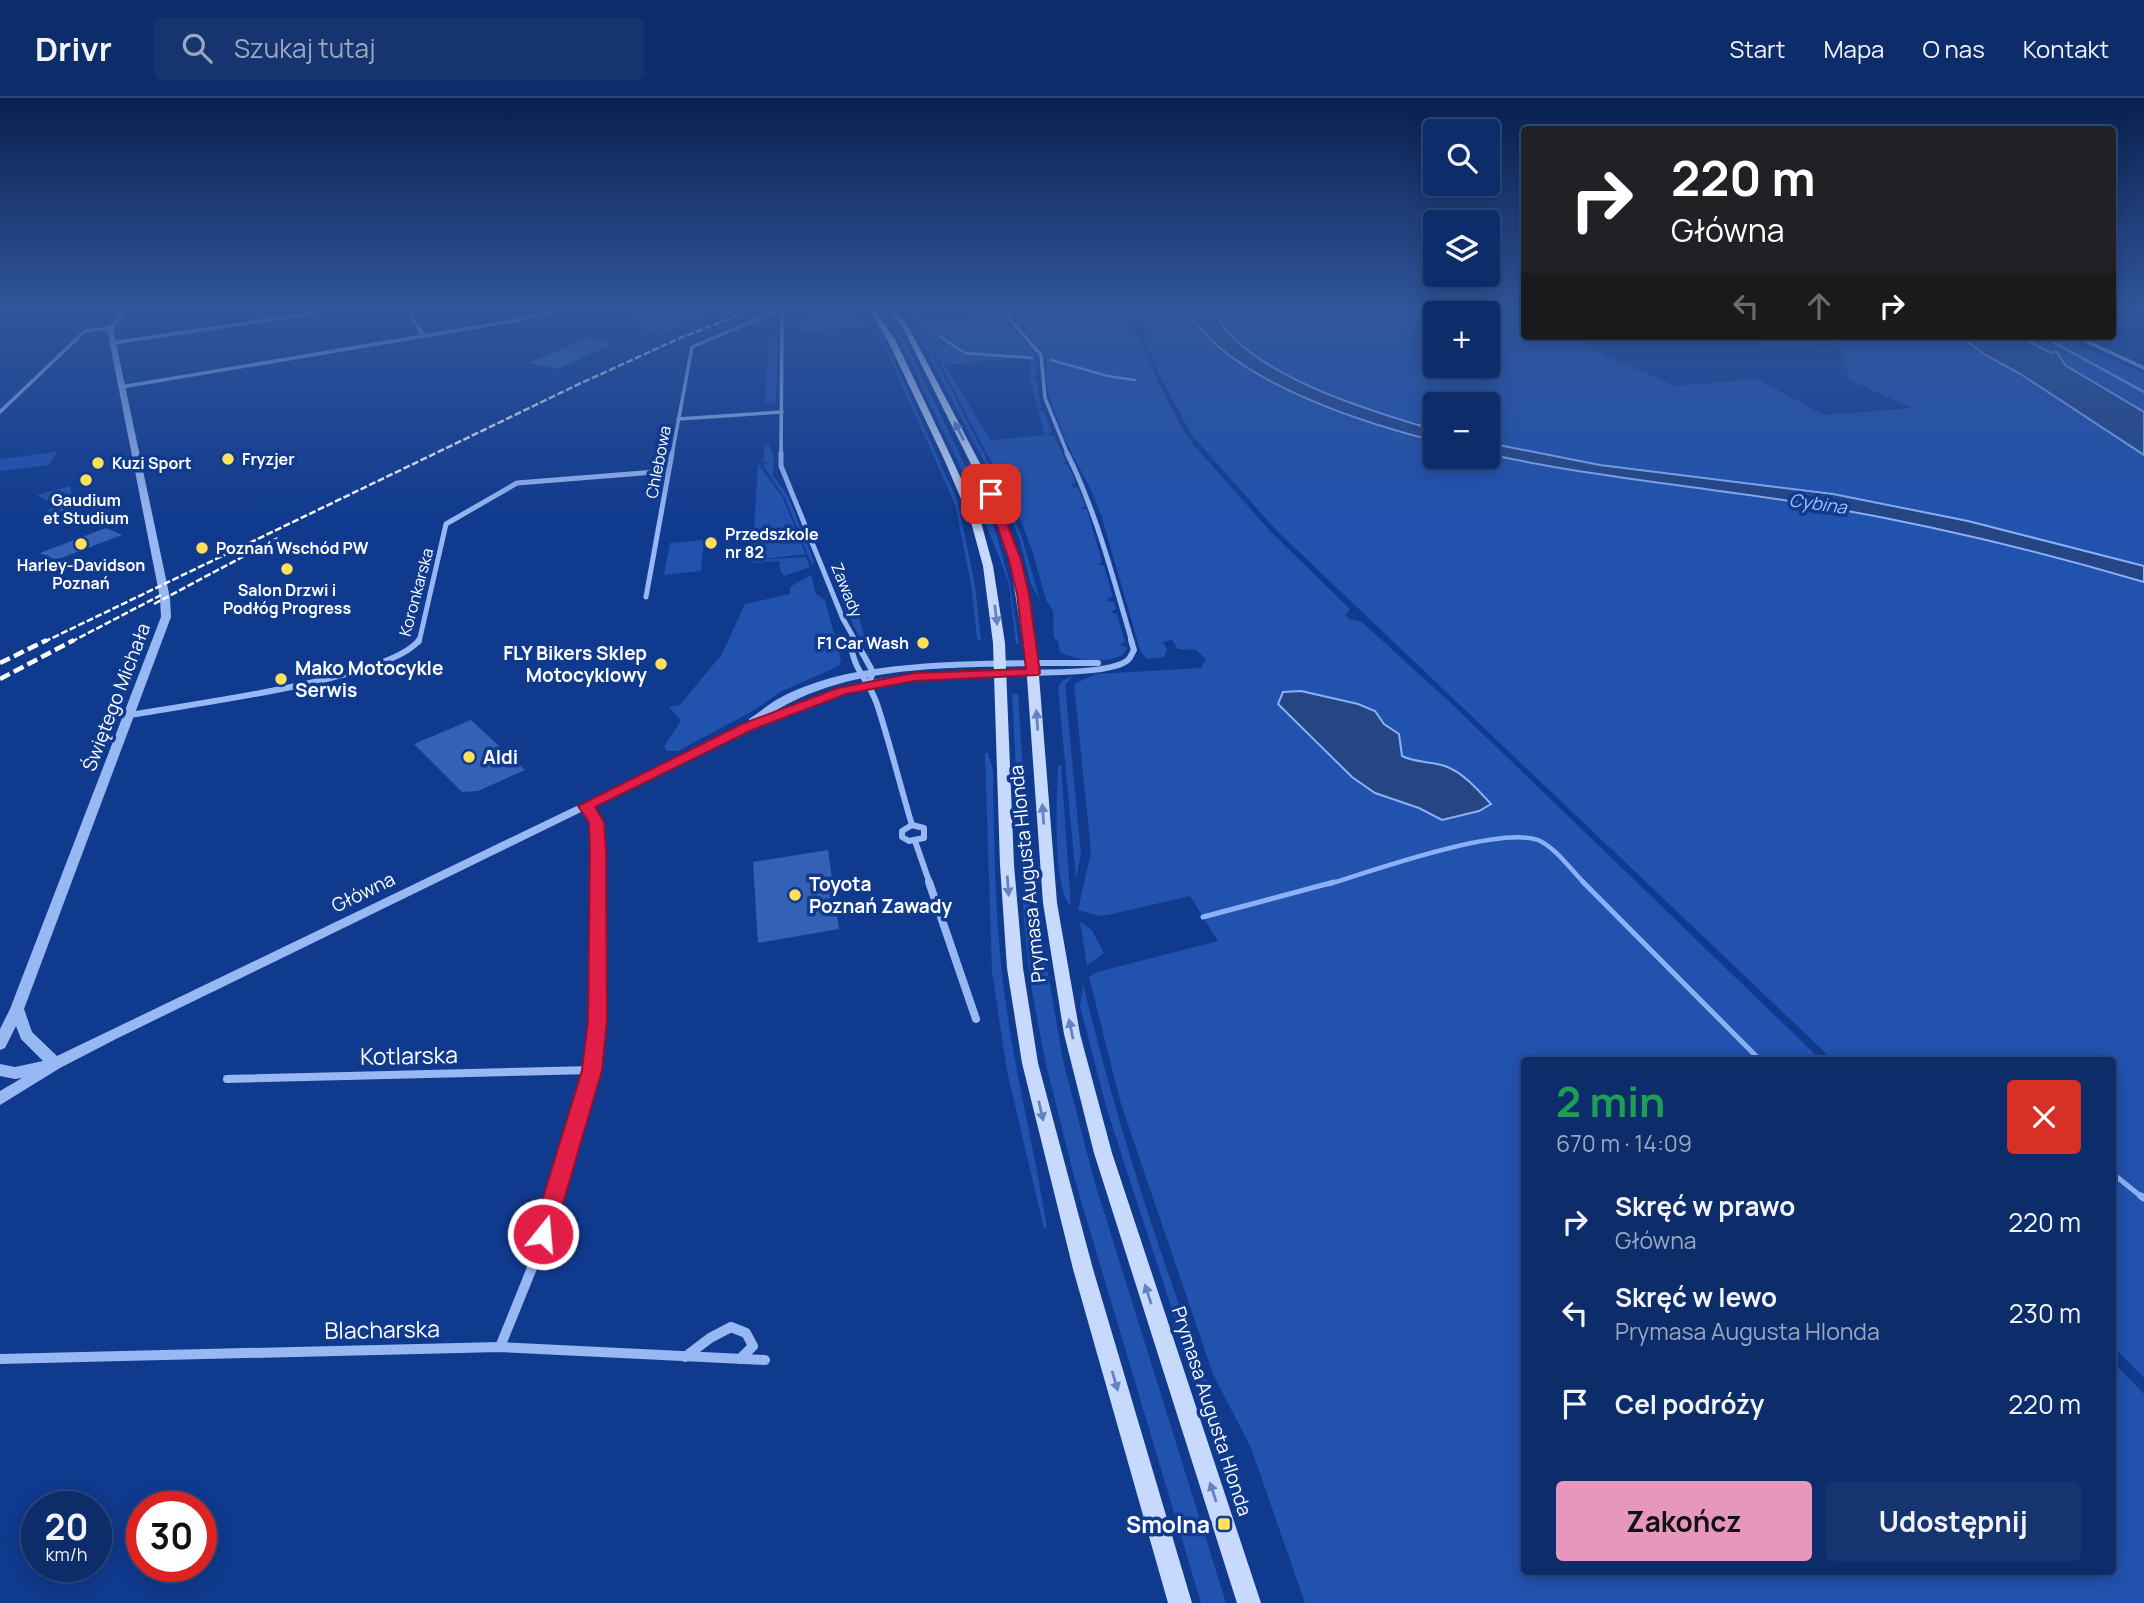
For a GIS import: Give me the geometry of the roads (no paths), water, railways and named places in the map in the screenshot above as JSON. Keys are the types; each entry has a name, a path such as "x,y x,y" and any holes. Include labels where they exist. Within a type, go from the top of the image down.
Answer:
{"main road":[{"name":"Prymasa Augusta Hlonda","path":"910,380 976,522 993,589 1000,668 1014,968 1030,1063 1080,1257 1180,1603"},
{"name":"Prymasa Augusta Hlonda","path":"932,380 1001,518 1023,594 1033,668 1051,915 1063,990 1081,1073 1107,1165 1249,1603"}],"street":[{"path":"0,412 33,380"},
{"name":"Świętego Michała","path":"0,1044 17,1009 164,626 166,602 120,380"},
{"path":"121,387 161,380"},
{"name":"Chlebowa","path":"646,597 686,380"},
{"name":"Zawady","path":"783,380 781,466 850,636 871,678 912,825"},
{"path":"1000,668 1064,672 1116,664 1128,660 1134,650 1097,523 1051,419 1041,380"},
{"path":"678,419 782,412"},
{"name":"Koronkarska","path":"130,715 325,680 407,653 419,642 446,524 517,483 668,471"},
{"name":"Zawady","path":"850,636 852,657 859,675"},
{"name":"Główna","path":"747,727 762,713 789,700 859,675 871,678 914,677 1000,668"},
{"name":"Główna","path":"0,1100 54,1064 747,727 871,678"},
{"path":"500,1347 536,1258 592,1070 597,1021 599,877 596,822 593,813 585,806"},
{"name":"Zawady","path":"921,826 926,831 924,838 915,841 905,840 901,834 904,828 921,826"},
{"name":"Zawady","path":"915,841 976,1019"},
{"path":"17,1009 26,1035 54,1064"},
{"path":"0,1070 15,1073 54,1064"},
{"name":"Kotlarska","path":"227,1079 592,1070"},
{"path":"685,1357 710,1338 731,1327 746,1333 753,1346 739,1360"},
{"name":"Blacharska","path":"0,1359 500,1347 765,1360"}],"water":[{"path":"1269,380 1297,380 1345,401 1423,426 1423,438 1371,423"},
{"path":"2030,380 2091,380 2144,412 2144,455"},
{"name":"Cybina","path":"1500,445 1600,465 1833,494 1968,521 2144,566 2144,582 2060,558 1889,519 1802,503 1500,456"},
{"path":"1301,691 1358,704 1375,711 1384,724 1399,734 1402,756 1452,769 1470,782 1491,804 1479,811 1442,820 1419,808 1375,793 1352,777 1278,704 1283,692"}],"waterway":[{"path":"2123,380 2144,392"},
{"path":"1329,884 1466,844 1519,837 1544,843 1585,884"},
{"path":"1203,917 1334,882"},
{"path":"1583,882 1757,1057"},
{"path":"2116,1176 2143,1198"}],"railway":[{"path":"44,642 587,380"},
{"path":"154,604 278,538"},
{"path":"71,642 161,595"},
{"path":"0,663 47,640"},
{"path":"0,679 74,640"}],"place":[{"name":"Fryzjer","path":"228,459"},
{"name":"Kuzi Sport","path":"98,463"},
{"name":"Gaudium et Studium","path":"86,480"},
{"name":"Przedszkole nr 82","path":"711,543"},
{"name":"Harley-Davidson Poznań","path":"81,544"},
{"name":"Poznań Wschód PW","path":"202,548"},
{"name":"Salon Drzwi i Podłóg Progress","path":"287,569"},
{"name":"F1 Car Wash","path":"923,643"},
{"name":"FLY Bikers Sklep Motocyklowy","path":"661,664"},
{"name":"Mako Motocykle Serwis","path":"281,679"},
{"name":"Aldi","path":"469,757"},
{"name":"Toyota Poznań Zawady","path":"795,895"},
{"name":"Smolna","path":"1224,1524"}]}
